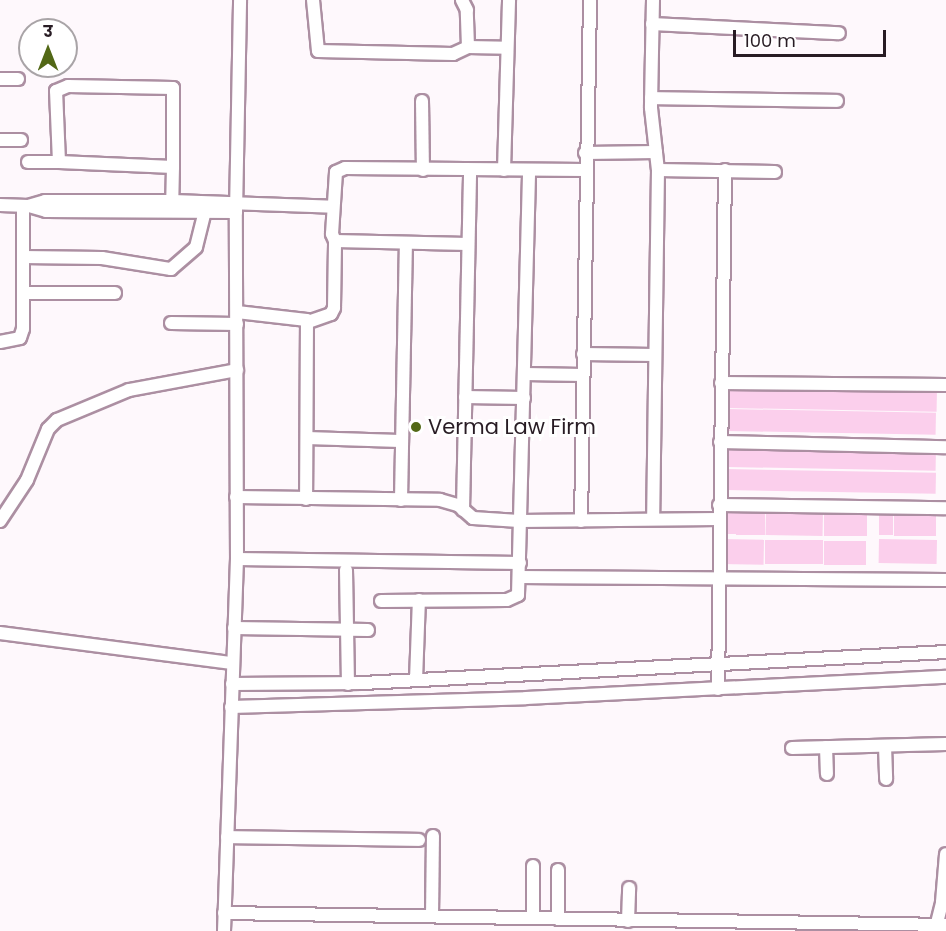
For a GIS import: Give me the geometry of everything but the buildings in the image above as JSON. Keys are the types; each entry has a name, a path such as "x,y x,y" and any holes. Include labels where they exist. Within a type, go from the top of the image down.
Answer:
{"street":[{"path":"224,931 237,559 236,207 240,0"},
{"path":"313,0 318,51 453,54 468,47 507,48"},
{"path":"462,0 467,10 468,47"},
{"path":"504,170 509,0"},
{"path":"581,521 585,153 590,0"},
{"path":"653,0 651,98 658,170 653,518"},
{"path":"652,24 839,33"},
{"path":"0,79 18,79"},
{"path":"59,162 56,91 62,87 169,86 176,93 173,206"},
{"path":"651,98 837,101"},
{"path":"422,101 423,170"},
{"path":"0,140 21,140"},
{"path":"585,153 656,152"},
{"path":"28,162 173,167"},
{"path":"308,322 331,314 334,308 335,241 332,236 334,179 339,169 585,170"},
{"path":"658,170 775,172"},
{"path":"718,689 718,519 725,170"},
{"path":"463,510 470,171"},
{"path":"381,601 507,600 518,594 529,171"},
{"path":"0,205 25,206 45,201 173,206 333,207"},
{"path":"0,342 16,340 22,335 25,206"},
{"path":"173,206 206,211 236,207"},
{"path":"23,257 102,258 171,269 196,247 206,211"},
{"path":"335,241 468,244"},
{"path":"401,500 400,441 406,243"},
{"path":"24,293 115,293"},
{"path":"171,323 237,318 301,317 308,322"},
{"path":"306,499 308,322"},
{"path":"583,354 654,355"},
{"path":"0,521 27,480 48,429 57,420 129,390 237,370"},
{"path":"525,374 583,375"},
{"path":"721,383 946,385"},
{"path":"465,397 524,398"},
{"path":"307,438 400,441"},
{"path":"720,442 946,447"},
{"path":"236,497 448,501 473,518 519,521 718,519"},
{"path":"719,505 946,508"},
{"path":"237,559 520,563"},
{"path":"346,570 348,684"},
{"path":"519,577 946,580"},
{"path":"416,680 419,600"},
{"path":"234,628 368,630"},
{"path":"0,633 232,663"},
{"path":"232,684 348,684 946,652"},
{"path":"231,707 718,689 946,677"},
{"path":"792,748 946,744"},
{"path":"885,746 886,779"},
{"path":"826,747 827,774"},
{"path":"432,916 433,836"},
{"path":"227,837 420,840"},
{"path":"224,913 534,918 689,927 940,925 946,854"},
{"path":"532,931 533,866"},
{"path":"558,870 558,919"},
{"path":"627,924 628,888"}],"place":[{"name":"Verma Law Firm","path":"416,427"}]}
